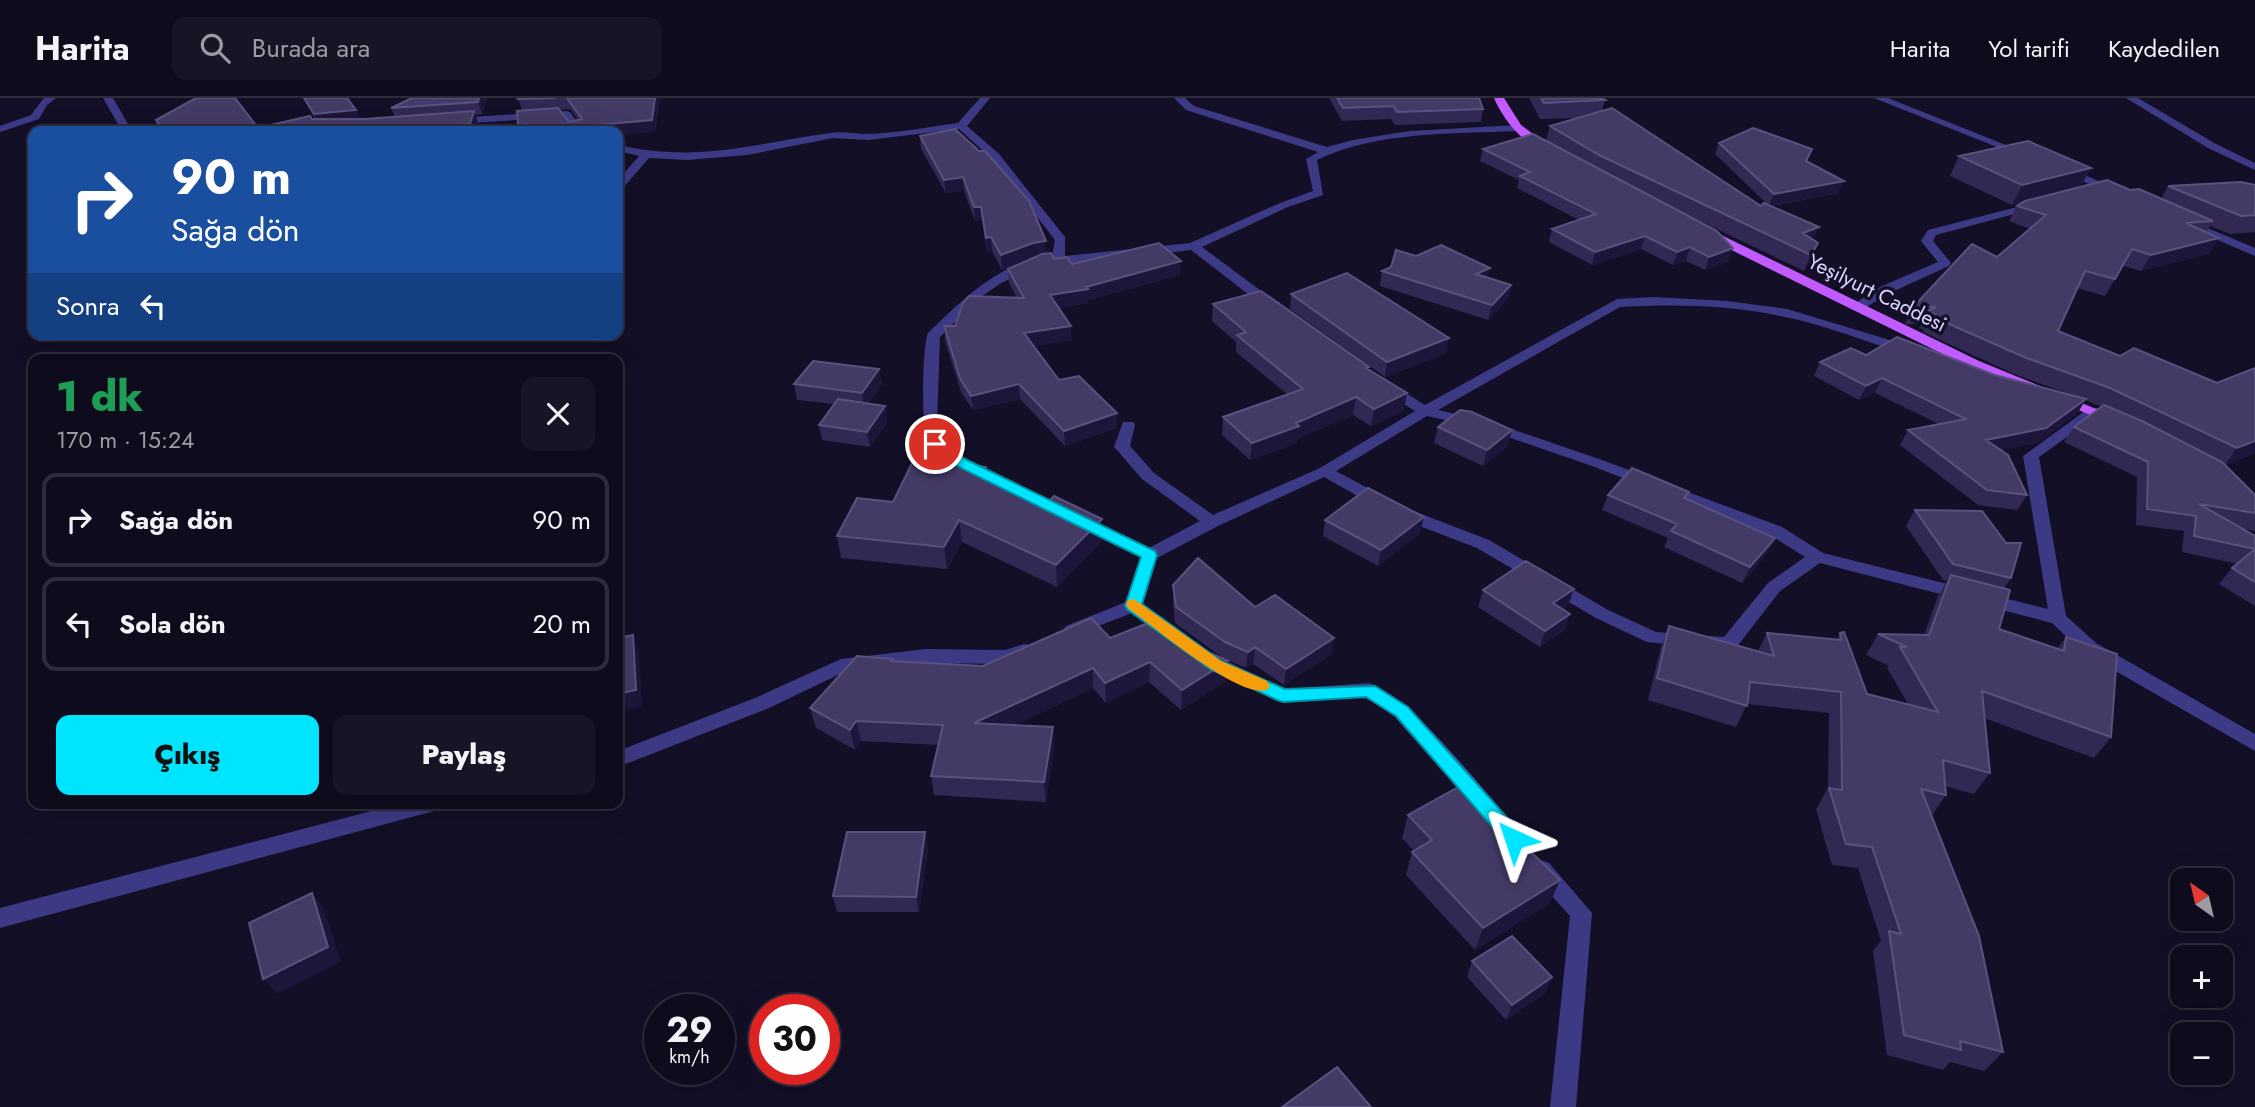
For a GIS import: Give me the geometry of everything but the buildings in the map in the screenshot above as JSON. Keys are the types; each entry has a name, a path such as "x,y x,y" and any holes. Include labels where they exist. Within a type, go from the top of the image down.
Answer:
{"main road":[{"path":"1499,98 1518,128 1557,155"},
{"name":"Yeşilyurt Caddesi","path":"1695,227 1974,363 2127,426"}],"street":[{"path":"0,129 35,117 43,103 51,98"},
{"path":"108,98 124,126"},
{"path":"623,149 646,155 687,157 747,152 833,135 868,137 961,126 985,98"},
{"path":"1179,98 1190,108 1324,150"},
{"path":"1879,98 2042,161"},
{"path":"2131,98 2212,146 2255,167"},
{"path":"447,121 513,112 566,114 574,126"},
{"path":"961,126 995,156 1061,240 1058,260"},
{"path":"1149,555 964,464 935,444 930,422 933,336 973,296 997,280 1040,261 1193,246 1284,205 1319,193 1311,159 1324,150 1397,136 1518,128"},
{"path":"623,181 646,155"},
{"path":"2055,166 2129,197"},
{"path":"2078,194 2105,187"},
{"path":"1856,307 1945,262 1927,241 1932,233 2052,201"},
{"path":"2178,218 2255,252"},
{"path":"1193,246 1287,317"},
{"path":"1133,606 1149,555 1212,522 1325,471 1425,411 1617,303 1654,301 1727,305 1787,313 1893,344 1986,381 2094,411"},
{"path":"1373,378 1425,411 1486,425 1610,467 1776,531 1816,557 2057,618 2090,648 2255,743"},
{"path":"2057,618 2031,456 2094,411"},
{"path":"1128,425 1122,447 1148,476 1212,522"},
{"path":"1325,471 1397,510 1483,544 1602,614 1653,638 1729,644 1774,587 1816,557"},
{"path":"623,757 762,703 841,666 926,656 1007,657 1133,606"},
{"path":"1133,606 1216,665 1283,696 1369,690 1402,712 1580,913 1563,1107"},
{"path":"0,918 412,809"}],"slow traffic":[{"path":"1134,604 1133,606 1216,665 1261,686"}],"route":[{"path":"935,444 964,464 1149,555 1133,606 1216,665 1283,696 1369,690 1402,712 1514,839"}]}
